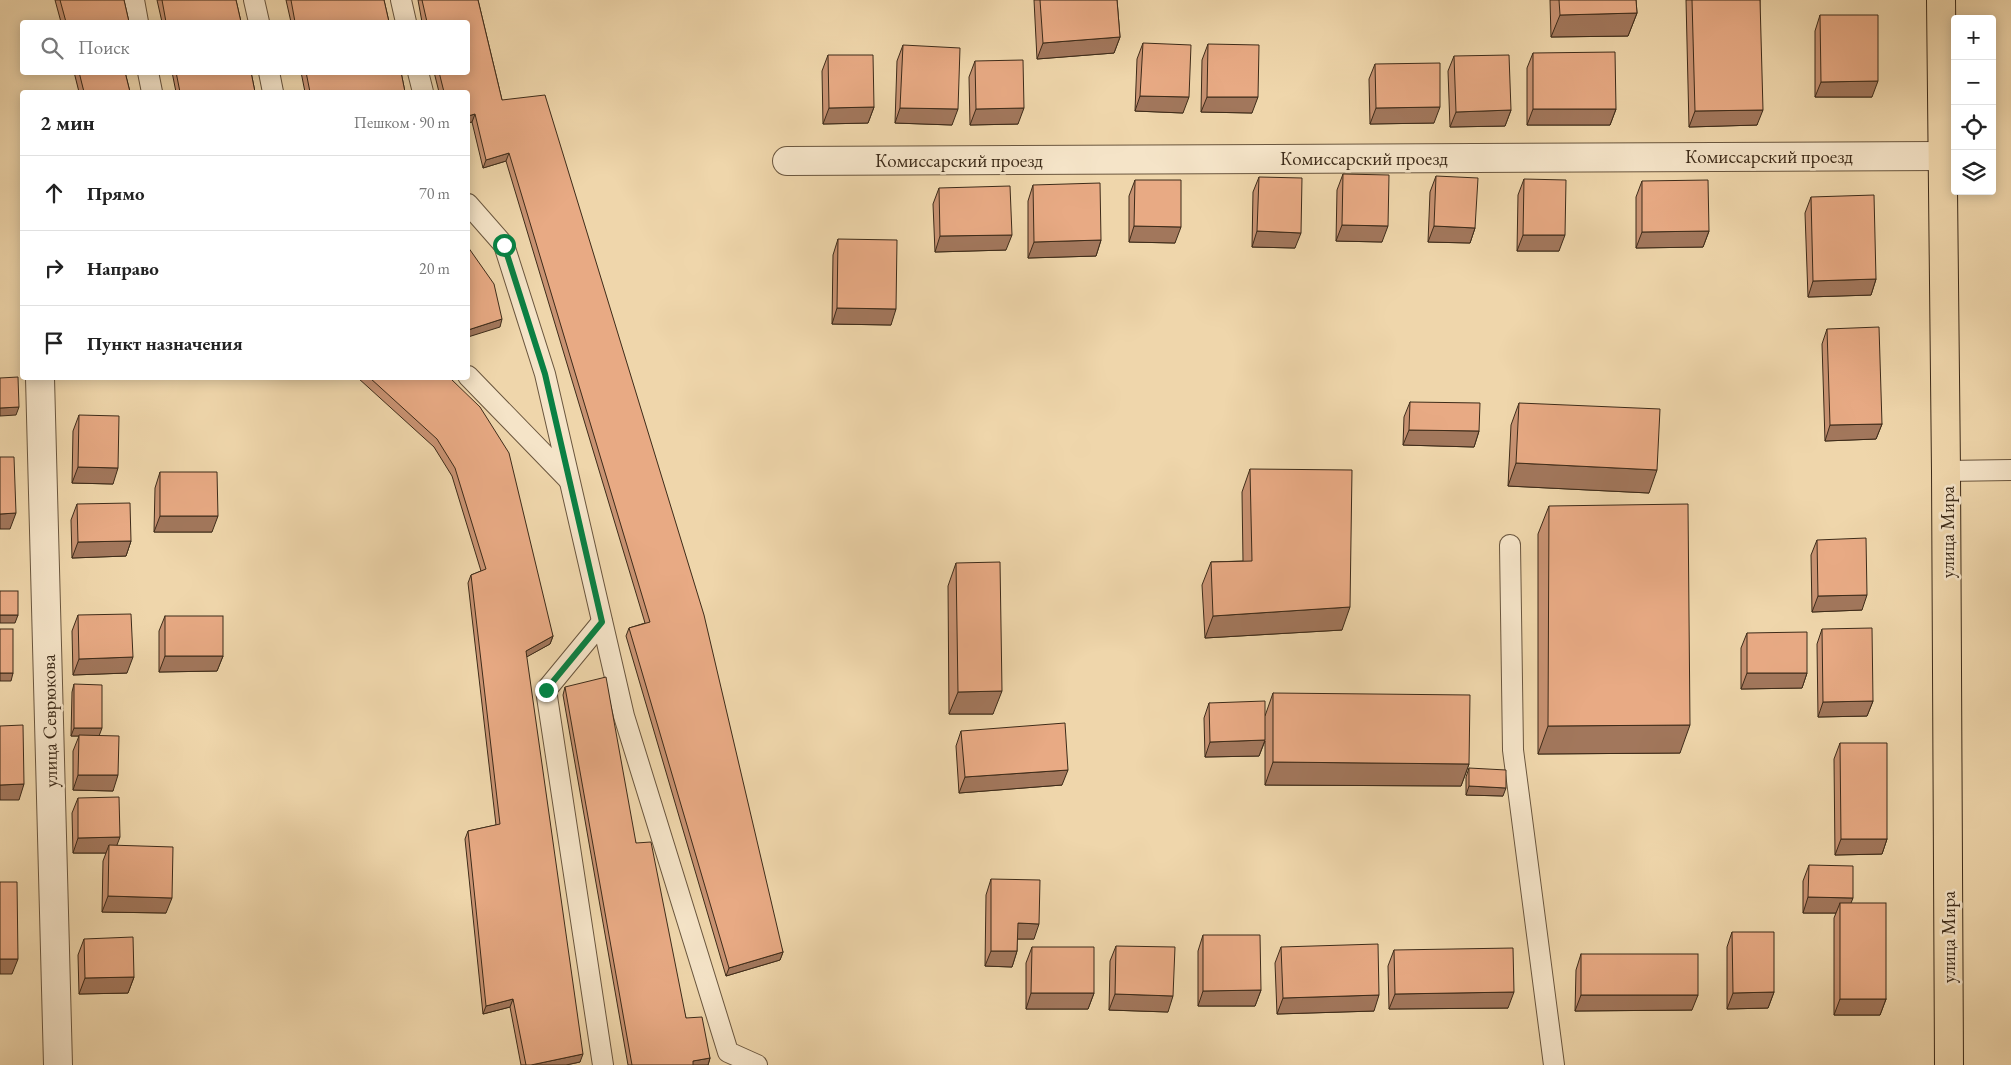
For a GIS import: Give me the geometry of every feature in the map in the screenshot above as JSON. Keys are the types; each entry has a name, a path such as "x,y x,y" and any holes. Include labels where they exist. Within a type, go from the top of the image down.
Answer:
{"main road":[{"name":"улица Мира","path":"1941,0 1949,1065"}],"street":[{"name":"Комиссарский проезд","path":"787,161 1942,156"},
{"name":"улица Севрюкова","path":"40,380 58,1065"}],"lane":[{"path":"134,0 138,20"},
{"path":"254,0 259,20"},
{"path":"401,0 406,20"},
{"path":"149,75 152,90"},
{"path":"270,75 274,90"},
{"path":"419,75 422,90"},
{"path":"470,206 504,245 545,374 624,716 728,1052 757,1065"},
{"path":"470,378 570,480"},
{"path":"1946,471 2011,470"},
{"path":"1510,546 1513,750 1554,1065"},
{"path":"602,622 546,690 603,1065"}],"building":[{"path":"60,0 124,0 129,20 65,20"},
{"path":"162,0 236,0 241,20 166,20"},
{"path":"291,0 384,0 389,20 295,20"},
{"path":"422,0 478,0 502,100 545,95 704,615 783,952 729,968 629,628 650,622 509,153 486,160 475,114 470,115 470,90 444,90 440,75 470,75 470,20 427,20"},
{"path":"1040,0 1117,0 1120,37 1043,43"},
{"path":"1559,0 1636,0 1637,13 1560,15"},
{"path":"1692,0 1760,0 1763,110 1695,111"},
{"path":"1820,15 1878,15 1878,81 1821,82"},
{"path":"1143,43 1191,45 1189,97 1140,96"},
{"path":"1208,44 1259,45 1258,97 1207,97"},
{"path":"903,45 960,48 958,109 900,108"},
{"path":"1615,52 1616,109 1533,109 1533,53"},
{"path":"828,55 873,55 874,107 829,108"},
{"path":"1509,55 1511,110 1456,112 1454,56"},
{"path":"1023,60 1024,108 976,109 975,61"},
{"path":"1440,63 1440,107 1376,108 1375,64"},
{"path":"80,75 126,75 130,90 84,90"},
{"path":"177,75 252,75 255,90 180,90"},
{"path":"307,75 402,75 405,90 310,90"},
{"path":"1343,174 1389,175 1388,226 1342,225"},
{"path":"1436,176 1478,178 1475,228 1434,226"},
{"path":"1259,177 1302,178 1301,233 1257,231"},
{"path":"1524,179 1566,180 1565,235 1523,235"},
{"path":"1135,180 1181,180 1181,227 1134,226"},
{"path":"1708,180 1709,231 1642,232 1642,181"},
{"path":"1100,183 1101,240 1034,242 1033,185"},
{"path":"1010,186 1012,235 940,236 939,188"},
{"path":"1874,195 1876,279 1813,281 1811,197"},
{"path":"838,239 897,240 896,309 837,308"},
{"path":"470,250 494,284 502,319 470,329"},
{"path":"1879,327 1882,424 1830,425 1827,329"},
{"path":"18,377 19,407 0,408 0,378"},
{"path":"372,380 452,380 480,407 509,453 553,636 526,651 583,1054 531,1065 526,1065 513,999 486,1006 468,831 500,824 471,575 486,569 455,468 437,439"},
{"path":"1410,402 1480,403 1479,431 1409,430"},
{"path":"1519,403 1660,409 1657,470 1516,463"},
{"path":"79,415 119,416 118,468 78,467"},
{"path":"0,457 14,457 16,513 0,514"},
{"path":"1250,469 1352,470 1350,607 1213,616 1211,562 1252,561"},
{"path":"160,472 217,472 218,516 160,516"},
{"path":"130,503 131,541 78,542 77,504"},
{"path":"1688,504 1690,725 1548,726 1549,506"},
{"path":"1866,538 1867,595 1818,596 1817,540"},
{"path":"1000,562 1002,691 958,692 956,563"},
{"path":"0,591 18,591 18,615 0,615"},
{"path":"131,614 133,657 79,659 78,615"},
{"path":"165,616 223,616 223,656 165,656"},
{"path":"1872,628 1873,701 1823,702 1822,629"},
{"path":"0,629 13,629 13,673 0,673"},
{"path":"1807,632 1807,673 1747,673 1747,633"},
{"path":"606,677 636,843 651,842 686,1018 702,1017 710,1058 693,1061 693,1065 632,1065 565,687"},
{"path":"74,684 102,685 102,728 74,728"},
{"path":"1273,693 1470,695 1469,764 1273,762"},
{"path":"1265,701 1265,740 1210,742 1209,703"},
{"path":"1065,723 1068,770 965,777 961,731"},
{"path":"23,725 24,784 0,785 0,726"},
{"path":"79,735 119,736 118,775 78,775"},
{"path":"1840,743 1887,743 1887,839 1841,839"},
{"path":"1469,768 1506,770 1506,788 1469,786"},
{"path":"119,797 120,837 78,838 78,798"},
{"path":"109,845 173,847 172,898 108,896"},
{"path":"1809,865 1853,866 1853,898 1808,897"},
{"path":"991,879 1040,880 1039,924 1018,923 1017,951 991,951"},
{"path":"0,882 17,882 18,959 0,959"},
{"path":"1840,903 1886,903 1886,999 1840,999"},
{"path":"1732,932 1774,932 1774,992 1733,993"},
{"path":"1203,935 1260,935 1261,990 1203,991"},
{"path":"133,937 134,977 85,978 84,939"},
{"path":"1378,944 1379,995 1283,998 1281,947"},
{"path":"1116,946 1175,947 1173,996 1115,994"},
{"path":"1032,947 1094,947 1094,993 1031,993"},
{"path":"1513,948 1514,992 1395,994 1394,950"},
{"path":"1581,954 1698,954 1698,995 1581,995"}],"route":[{"path":"504,245 545,374 602,622 546,690"}]}
